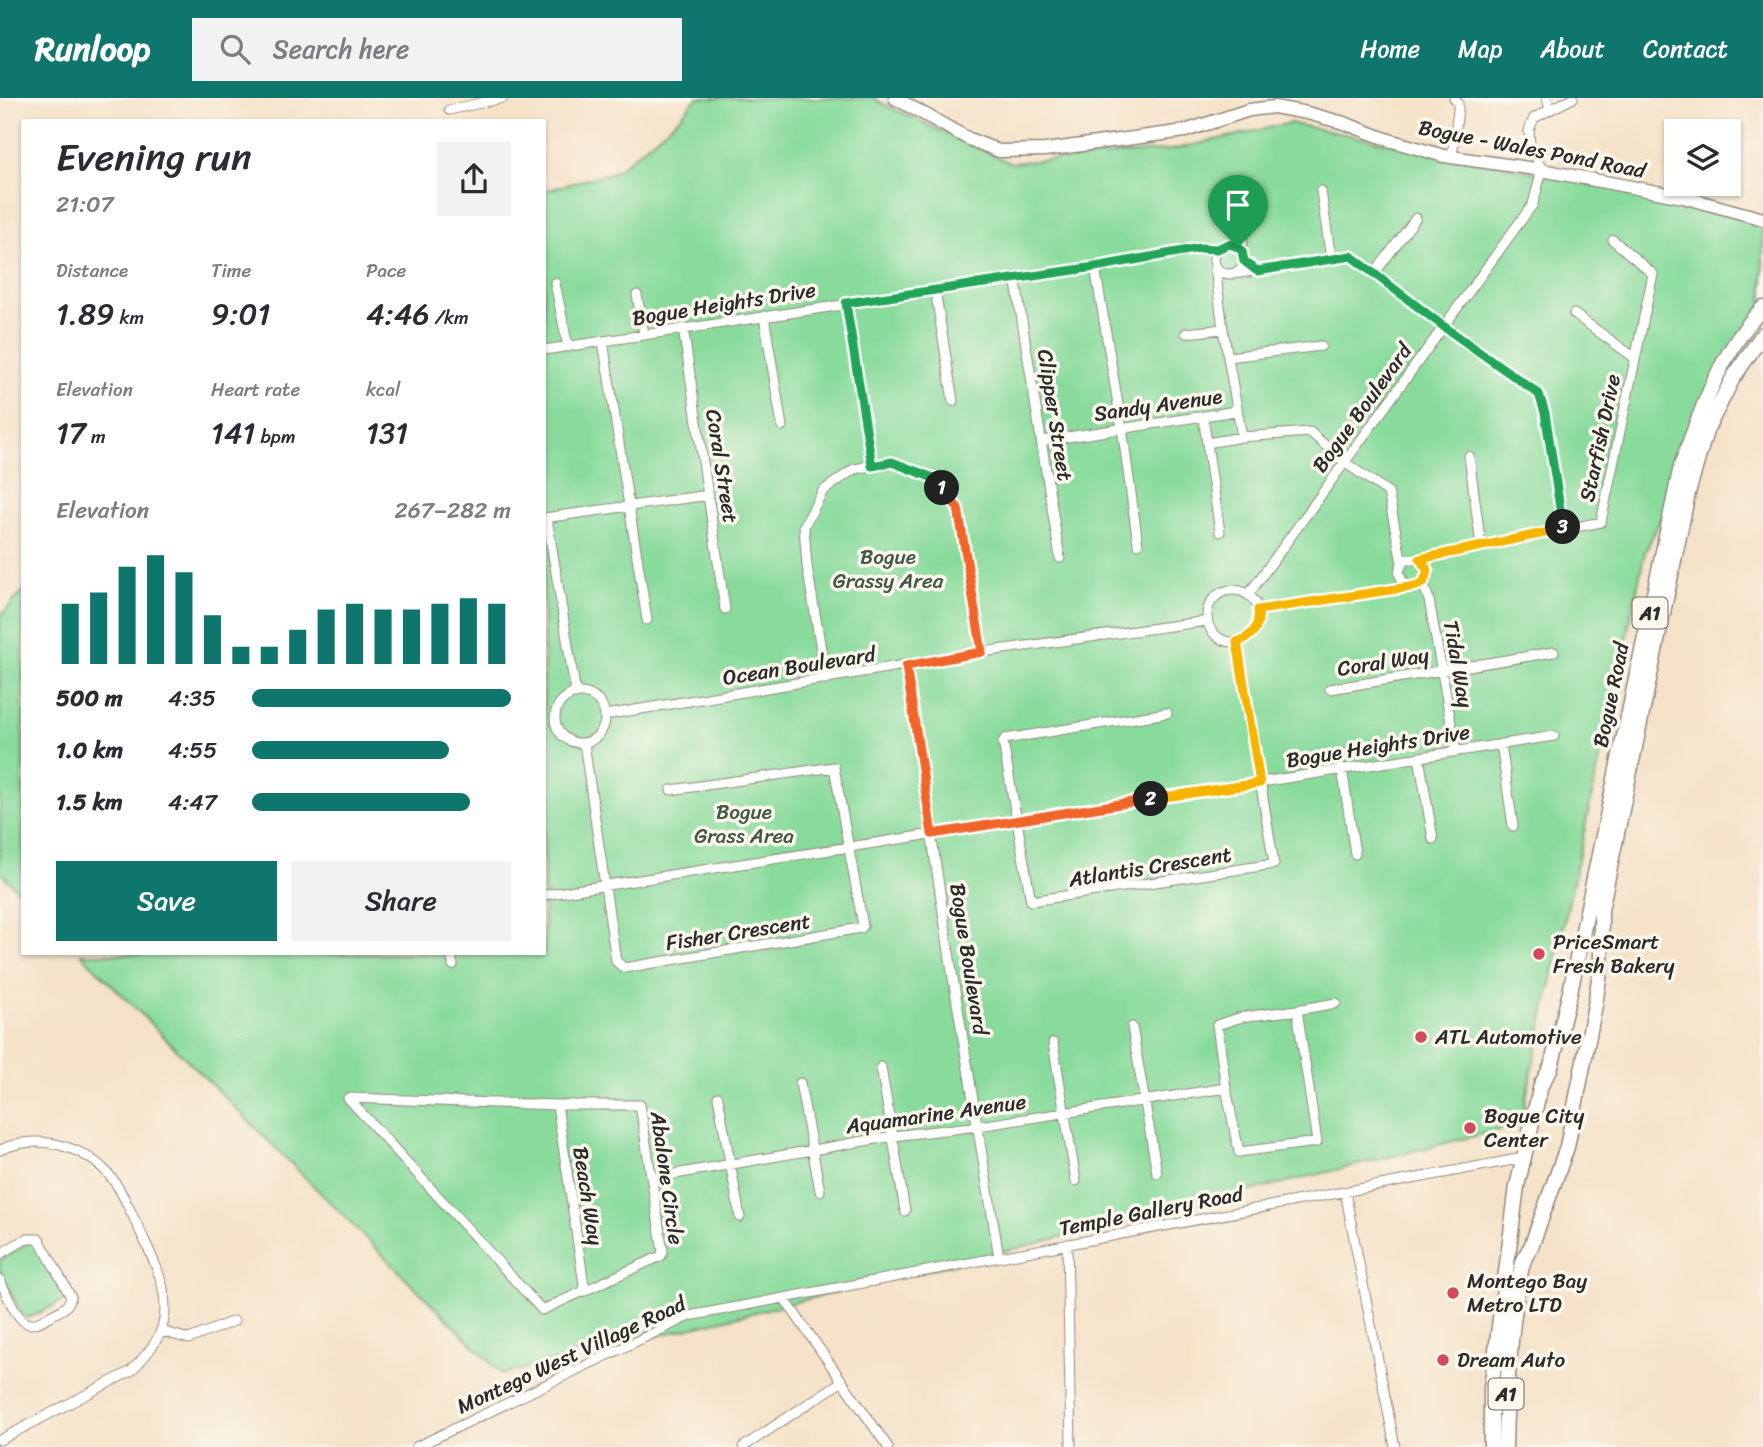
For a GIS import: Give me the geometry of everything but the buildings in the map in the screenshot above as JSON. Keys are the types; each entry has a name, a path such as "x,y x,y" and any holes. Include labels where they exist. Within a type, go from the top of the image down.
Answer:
{"main road":[{"name":"Bogue Road","path":"1490,1447 1491,1390 1517,1186 1541,1085 1551,1067 1583,935 1681,466 1700,414 1729,352 1763,308"},
{"name":"Bogue Road","path":"1505,1447 1509,1341 1525,1255 1531,1247 1567,1147 1601,966 1601,910 1688,493 1706,431 1733,378 1763,334"}],"street":[{"path":"449,110 503,98"},
{"name":"Bogue - Wales Pond Road","path":"895,98 969,139 999,151 1045,150 1185,131 1249,110 1273,107 1344,123 1389,140 1452,157 1542,170 1683,197 1763,219"},
{"path":"1452,157 1458,110 1458,103 1454,98"},
{"path":"1547,98 1550,110"},
{"path":"1542,170 1530,144 1529,131 1534,118 1573,98"},
{"name":"Bogue Boulevard","path":"1248,595 1533,204 1542,170"},
{"path":"1216,284 1240,270 1243,256 1243,234 1234,188"},
{"path":"1321,191 1331,259"},
{"path":"1374,274 1416,218"},
{"path":"1214,265 1217,249 1224,244 1233,244 1243,234"},
{"name":"Starfish Drive","path":"1420,559 1601,522 1653,274 1613,240"},
{"path":"1233,244 1257,271"},
{"path":"1200,248 1214,265 1230,274 1351,256 1539,394 1545,413 1563,529"},
{"name":"Bogue Heights Drive","path":"546,351 934,289 1095,267 1200,248 1217,249"},
{"name":"Sandy Avenue","path":"1214,265 1242,437"},
{"path":"1095,267 1138,544"},
{"name":"Clipper Street","path":"1015,277 1060,558"},
{"path":"555,283 568,347"},
{"path":"934,289 953,401"},
{"path":"637,295 644,334"},
{"path":"846,303 872,466"},
{"path":"1574,314 1635,358"},
{"path":"764,316 782,426"},
{"name":"Coral Street","path":"683,328 725,609"},
{"path":"1186,334 1223,329"},
{"path":"603,341 647,620"},
{"path":"1227,357 1321,346"},
{"name":"Sandy Avenue","path":"1042,441 1237,411"},
{"path":"1203,416 1220,532"},
{"path":"1207,443 1242,437 1310,432 1344,462 1388,492 1402,563 1399,575 1409,586"},
{"path":"1469,456 1481,546"},
{"path":"826,679 807,566 804,526 823,491 854,469 892,462 936,479 958,508 982,652"},
{"path":"576,694 548,555 546,518 709,495"},
{"path":"1258,610 1423,583 1428,571 1420,559 1412,558 1402,563"},
{"name":"Tidal Way","path":"1423,583 1429,600 1456,751"},
{"path":"1231,590 1248,595 1258,610 1257,627 1245,639 1237,642 1221,640 1214,635 1207,621 1209,604 1215,597 1231,590"},
{"name":"Ocean Boulevard","path":"605,715 982,652 1207,621"},
{"path":"1237,642 1260,783"},
{"name":"Coral Way","path":"1330,689 1554,652"},
{"name":"Bogue Boulevard","path":"906,666 952,972 999,1257"},
{"path":"576,694 592,696 603,707 605,715 602,730 591,741 584,743 569,741 555,723 557,708 568,696 576,694"},
{"path":"1018,819 1003,742 1005,739 1167,713"},
{"path":"546,725 555,723"},
{"name":"Bogue Heights Drive","path":"546,895 1554,736"},
{"path":"584,743 605,886"},
{"path":"1501,744 1513,826"},
{"path":"1419,757 1433,839"},
{"path":"671,790 834,767 848,848"},
{"path":"1342,768 1355,854"},
{"name":"Atlantis Crescent","path":"1018,819 1030,900 1033,902 1274,866 1260,783"},
{"name":"Fisher Crescent","path":"605,886 616,961 624,968 861,928 863,926 848,848"},
{"path":"452,955 453,965"},
{"path":"1297,1010 1317,1142 1239,1152 1217,1025 1242,1017 1336,1003"},
{"path":"1132,1027 1157,1173"},
{"path":"1053,1042 1076,1181"},
{"path":"881,1067 905,1212"},
{"path":"800,1083 820,1191"},
{"name":"Aquamarine Avenue","path":"652,1178 893,1136 979,1126 1226,1088"},
{"path":"718,1097 740,1217"},
{"name":"Abalone Circle","path":"348,1098 640,1105 652,1178 661,1256 545,1310 539,1308 348,1098"},
{"name":"Beach Way","path":"557,1105 586,1292"},
{"path":"0,1150 17,1143 35,1141 62,1146 83,1154 117,1185 159,1272 165,1300 161,1331 144,1358 131,1371 0,1440"},
{"name":"Temple Gallery Road","path":"784,1298 1523,1158"},
{"path":"1345,1192 1395,1447"},
{"path":"0,1254 26,1239 39,1239 71,1297 67,1307 32,1324 21,1320 4,1295 0,1280"},
{"path":"1066,1244 1071,1447"},
{"path":"784,1298 888,1447"},
{"name":"Montego West Village Road","path":"416,1447 679,1320 784,1298"},
{"path":"161,1331 189,1339 234,1321"},
{"path":"743,1447 842,1382"}],"green space":[{"path":"697,98 875,98 1010,163 1171,150 1290,123 1754,217 1763,228 1763,302 1645,552 1520,1125 502,1374 82,955 546,955 546,190 616,171 680,117"},
{"path":"21,593 21,893 0,872 0,617"},
{"path":"30,1242 36,1243 66,1300 29,1318 23,1316 0,1272 0,1260"}],"place":[{"name":"PriceSmart Fresh Bakery","path":"1539,954"},
{"name":"ATL Automotive","path":"1421,1037"},
{"name":"Bogue City Center","path":"1470,1128"},
{"name":"Montego Bay Metro LTD","path":"1453,1293"},
{"name":"Dream Auto","path":"1443,1360"}],"route":[{"path":"1224,244 1238,247 1244,255 1244,261 1257,271 1351,256 1539,394 1545,413 1563,529 1420,559 1426,564 1427,578 1416,586 1258,610 1257,627 1252,634 1237,642 1260,783 932,834 906,666 982,652 958,508 936,479 892,462 872,466 846,303 1095,267 1200,248 1217,249 1224,244"}],"park label":[{"name":"Bogue Grassy Area","path":"888,569"},
{"name":"Bogue Grass Area","path":"744,824"}]}
